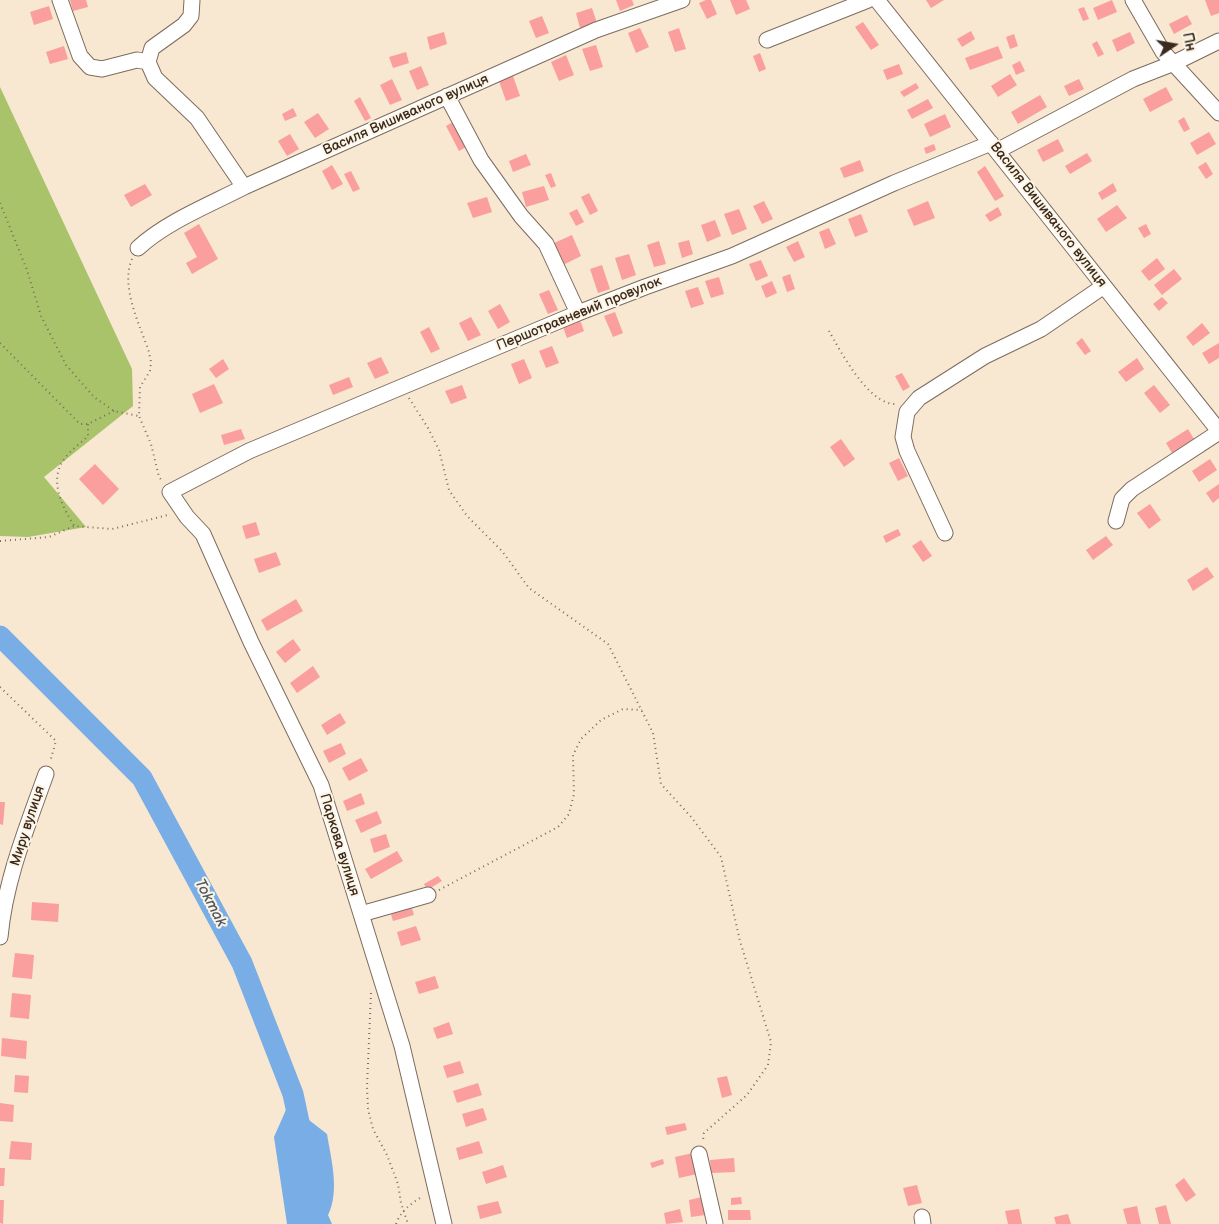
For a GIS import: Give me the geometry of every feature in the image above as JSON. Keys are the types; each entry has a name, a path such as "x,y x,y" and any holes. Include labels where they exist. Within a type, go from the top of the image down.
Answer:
{"street":[{"path":"60,0 80,56 90,67 102,69 137,60 148,62"},
{"path":"192,0 190,16 184,25 152,48 148,62 155,78 197,118 244,187"},
{"name":"Василя Вишиваного вулиця","path":"138,248 149,238 244,187 596,30 682,0"},
{"path":"767,40 868,0"},
{"name":"Василя Вишиваного вулиця","path":"877,0 1219,432"},
{"path":"1133,0 1163,52 1219,113"},
{"name":"Першотравневий провулок","path":"170,492 249,451 578,313 645,286 732,256 894,184 994,147 1133,79 1174,63 1219,41"},
{"path":"447,96 481,160 521,216 546,244 578,313"},
{"path":"944,534 907,451 903,437 907,412 919,398 985,356 1041,329 1104,286"},
{"path":"1116,521 1122,499 1132,490 1219,432"},
{"name":"Паркова вулиця","path":"170,492 187,517 203,534 251,642 321,785 402,1046 444,1224"},
{"name":"Миру вулиця","path":"0,937 1,922 18,851 46,774"},
{"path":"361,914 428,895"},
{"path":"699,1154 715,1224"}],"path":[{"path":"0,203 27,270 41,316 66,365 94,398 114,411 139,416"},
{"path":"138,248 131,261 128,291 151,362 146,380 140,387 139,416 151,444 159,477 170,492"},
{"path":"829,331 852,372 883,402 902,404 919,398"},
{"path":"0,343 80,424 88,424 114,411"},
{"path":"406,386 410,401 428,428 439,450 449,490 467,516 502,551 530,588 608,644 653,733 661,784 692,818 721,857 740,941 771,1042 768,1065 747,1095 704,1133 699,1154"},
{"path":"74,526 66,512 58,490 58,472 64,459 88,436 88,424"},
{"path":"0,541 49,537 74,526 112,529 168,515 187,517"},
{"path":"0,687 56,741 46,774"},
{"path":"428,895 558,827 569,814 574,794 573,755 581,739 601,720 623,709 642,710"},
{"path":"372,986 366,1087 368,1109 373,1129 387,1155 398,1184 408,1224"},
{"path":"396,1224 403,1210 422,1196 436,1190"}],"green space":[{"path":"0,87 132,369 133,406 44,477 86,527 28,537 0,536"}],"water":[{"path":"293,1094 300,1113 327,1134 334,1175 332,1206 328,1215 332,1224 287,1224 274,1137"}],"building":[{"path":"70,0 86,0 88,7 73,11"},
{"path":"616,0 632,0 634,5 620,11"},
{"path":"711,0 717,14 707,19 699,3"},
{"path":"730,0 746,0 750,9 736,15"},
{"path":"926,0 944,0 931,8"},
{"path":"1112,0 1117,12 1098,20 1093,8"},
{"path":"1205,0 1219,0 1219,13 1211,16"},
{"path":"49,6 53,19 34,25 30,12"},
{"path":"1084,7 1089,19 1083,21 1078,9"},
{"path":"592,8 597,23 580,28 576,13"},
{"path":"1187,15 1192,24 1174,34 1169,24"},
{"path":"542,16 549,33 536,38 529,21"},
{"path":"863,22 879,45 871,50 855,27"},
{"path":"640,28 649,47 636,53 628,33"},
{"path":"679,28 686,49 675,52 668,32"},
{"path":"971,31 975,39 962,47 957,39"},
{"path":"444,32 447,44 430,50 427,37"},
{"path":"1130,32 1135,43 1117,52 1112,40"},
{"path":"1014,34 1018,46 1010,49 1006,37"},
{"path":"1097,41 1104,54 1098,57 1092,44"},
{"path":"596,45 603,67 590,71 582,49"},
{"path":"64,46 68,59 50,64 46,52"},
{"path":"998,46 1003,58 970,70 965,58"},
{"path":"406,52 409,63 393,68 389,57"},
{"path":"760,53 766,69 759,72 753,56"},
{"path":"566,55 574,75 559,81 551,62"},
{"path":"1020,61 1025,71 1016,75 1012,65"},
{"path":"899,64 903,74 887,80 883,70"},
{"path":"421,66 429,85 417,90 409,71"},
{"path":"1010,74 1017,85 998,97 991,86"},
{"path":"513,76 520,96 506,101 499,81"},
{"path":"392,79 402,100 390,105 380,85"},
{"path":"1079,79 1084,89 1069,96 1064,86"},
{"path":"916,83 919,88 904,97 900,92"},
{"path":"1166,87 1173,100 1150,112 1143,99"},
{"path":"1040,95 1047,107 1018,124 1011,112"},
{"path":"360,97 371,118 365,121 354,101"},
{"path":"928,99 933,108 912,119 907,110"},
{"path":"293,108 297,116 285,121 282,114"},
{"path":"318,113 329,129 315,138 304,122"},
{"path":"945,114 951,127 930,137 924,124"},
{"path":"1184,117 1190,129 1184,132 1178,121"},
{"path":"453,122 466,147 459,151 446,126"},
{"path":"1209,132 1216,144 1197,155 1190,143"},
{"path":"290,134 299,149 287,156 278,141"},
{"path":"1058,139 1064,151 1043,162 1037,150"},
{"path":"934,144 936,150 926,154 924,148"},
{"path":"1087,153 1092,161 1070,174 1065,166"},
{"path":"526,154 531,165 513,172 509,161"},
{"path":"860,160 864,171 844,178 840,168"},
{"path":"1206,162 1213,174 1206,179 1198,167"},
{"path":"332,165 343,184 332,190 322,171"},
{"path":"985,166 1004,196 995,201 977,172"},
{"path":"351,171 360,189 353,192 344,174"},
{"path":"551,173 556,186 551,188 545,175"},
{"path":"1113,183 1117,191 1102,200 1098,193"},
{"path":"145,184 152,195 131,207 124,195"},
{"path":"544,186 549,200 526,207 522,192"},
{"path":"589,193 598,211 590,215 581,197"},
{"path":"487,197 492,212 473,218 467,203"},
{"path":"764,201 773,219 762,224 753,206"},
{"path":"928,201 935,218 914,226 907,210"},
{"path":"1117,205 1127,218 1106,232 1097,219"},
{"path":"998,207 1002,215 990,222 985,215"},
{"path":"577,209 584,222 576,226 569,213"},
{"path":"739,209 747,229 732,235 724,214"},
{"path":"861,214 868,232 855,237 848,219"},
{"path":"715,220 721,236 707,242 701,225"},
{"path":"199,224 218,259 192,274 186,263 197,257 184,233"},
{"path":"1146,224 1151,234 1144,238 1138,228"},
{"path":"829,228 836,244 825,249 819,232"},
{"path":"572,235 581,256 561,266 552,244"},
{"path":"689,240 693,254 682,258 678,243"},
{"path":"659,241 666,264 654,267 647,245"},
{"path":"798,241 805,257 794,262 786,247"},
{"path":"629,254 636,275 622,280 615,258"},
{"path":"1157,258 1165,269 1149,281 1141,271"},
{"path":"761,260 768,276 756,281 749,264"},
{"path":"602,265 610,289 598,293 590,269"},
{"path":"1174,269 1182,279 1162,295 1154,285"},
{"path":"790,274 795,289 787,292 782,277"},
{"path":"719,277 724,294 711,298 705,281"},
{"path":"772,281 777,293 766,298 761,286"},
{"path":"698,287 704,304 691,308 685,291"},
{"path":"549,290 558,310 548,314 539,294"},
{"path":"1162,297 1168,303 1159,311 1153,304"},
{"path":"500,304 510,322 498,329 488,311"},
{"path":"615,312 623,333 613,337 604,316"},
{"path":"471,317 481,335 468,341 459,323"},
{"path":"580,320 584,331 567,338 563,327"},
{"path":"1202,323 1210,333 1193,346 1186,337"},
{"path":"429,327 440,349 431,353 420,332"},
{"path":"1082,338 1091,351 1085,355 1076,343"},
{"path":"1219,343 1219,358 1209,364 1202,353"},
{"path":"552,346 559,363 546,368 539,351"},
{"path":"381,357 389,373 375,379 367,363"},
{"path":"1137,358 1144,369 1126,382 1118,372"},
{"path":"223,359 229,369 216,378 209,369"},
{"path":"524,359 532,378 519,384 511,364"},
{"path":"902,373 910,387 903,391 895,376"},
{"path":"349,377 353,387 333,395 329,385"},
{"path":"214,384 223,403 200,413 192,394"},
{"path":"462,385 467,398 451,404 445,391"},
{"path":"1154,385 1170,405 1160,413 1144,393"},
{"path":"241,429 245,439 224,445 221,435"},
{"path":"1188,429 1194,439 1172,453 1166,443"},
{"path":"841,439 855,459 844,467 830,447"},
{"path":"899,458 908,476 898,481 889,463"},
{"path":"1210,459 1217,470 1199,482 1192,471"},
{"path":"95,464 119,489 103,505 79,479"},
{"path":"1219,484 1219,498 1213,503 1206,493"},
{"path":"1150,504 1161,520 1149,529 1137,513"},
{"path":"256,522 260,535 246,539 242,526"},
{"path":"898,529 901,535 886,543 883,536"},
{"path":"1106,536 1113,545 1093,560 1086,550"},
{"path":"921,540 932,556 923,562 912,546"},
{"path":"276,552 281,565 259,573 254,559"},
{"path":"1207,567 1214,577 1193,591 1187,580"},
{"path":"296,599 303,611 267,631 261,620"},
{"path":"293,639 301,650 285,663 276,652"},
{"path":"313,666 320,677 297,693 290,683"},
{"path":"340,713 346,723 327,735 321,725"},
{"path":"341,743 346,754 329,763 323,751"},
{"path":"361,758 368,771 349,781 342,768"},
{"path":"361,793 365,804 347,811 343,801"},
{"path":"0,802 5,802 3,825 0,824"},
{"path":"377,811 382,823 361,833 355,820"},
{"path":"386,834 390,847 374,853 370,839"},
{"path":"397,851 403,861 371,879 365,869"},
{"path":"438,876 442,881 427,890 424,884"},
{"path":"32,902 59,904 58,922 31,920"},
{"path":"411,905 414,915 393,921 390,911"},
{"path":"416,926 421,940 401,946 397,932"},
{"path":"15,953 34,955 32,979 12,977"},
{"path":"435,976 439,988 419,994 415,982"},
{"path":"12,993 31,995 29,1019 10,1017"},
{"path":"449,1022 453,1034 437,1039 433,1028"},
{"path":"2,1038 27,1041 26,1059 1,1056"},
{"path":"460,1061 464,1073 447,1078 443,1066"},
{"path":"15,1075 29,1076 28,1093 14,1092"},
{"path":"727,1076 732,1095 722,1098 717,1078"},
{"path":"478,1083 482,1095 457,1103 453,1091"},
{"path":"0,1103 14,1105 13,1122 0,1121"},
{"path":"483,1108 487,1120 466,1127 462,1114"},
{"path":"685,1123 687,1130 667,1135 665,1127"},
{"path":"11,1141 32,1143 31,1160 9,1159"},
{"path":"479,1141 483,1153 459,1160 456,1148"},
{"path":"693,1153 697,1174 679,1178 675,1157"},
{"path":"734,1158 735,1172 711,1173 710,1160"},
{"path":"663,1159 664,1164 652,1168 650,1163"},
{"path":"503,1165 507,1177 486,1184 482,1172"},
{"path":"0,1168 5,1168 4,1186 0,1186"},
{"path":"1184,1178 1196,1195 1186,1202 1175,1185"},
{"path":"917,1185 922,1203 908,1206 903,1188"},
{"path":"702,1197 705,1215 691,1217 689,1200"},
{"path":"741,1197 742,1204 731,1205 731,1198"},
{"path":"0,1200 4,1200 3,1224 0,1223"},
{"path":"498,1201 502,1213 480,1219 477,1206"},
{"path":"1166,1205 1171,1224 1159,1224 1155,1208"},
{"path":"1137,1206 1141,1224 1127,1224 1123,1209"},
{"path":"680,1209 683,1222 666,1224 664,1213"},
{"path":"1019,1209 1022,1224 1008,1224 1005,1211"},
{"path":"728,1210 750,1210 751,1220 728,1220"},
{"path":"1068,1214 1071,1224 1056,1224 1054,1217"}],"waterway":[{"name":"Tokmak","path":"0,636 142,778 242,963 293,1094 299,1122"}]}
